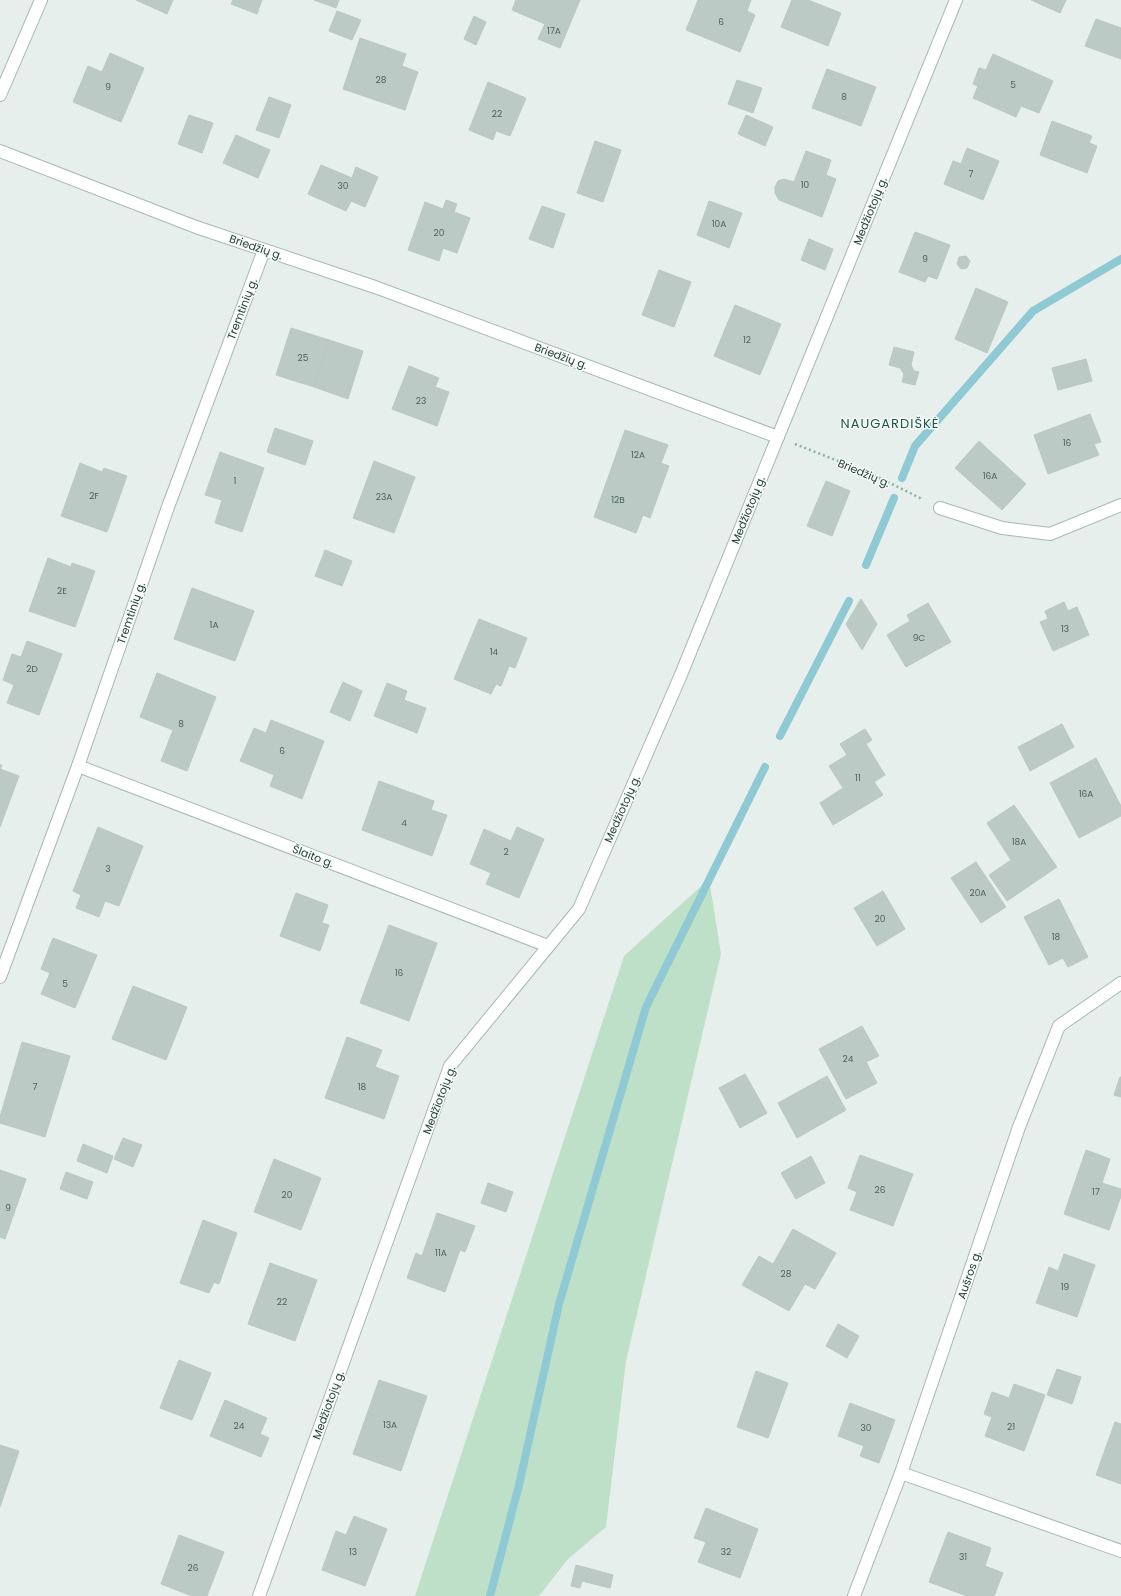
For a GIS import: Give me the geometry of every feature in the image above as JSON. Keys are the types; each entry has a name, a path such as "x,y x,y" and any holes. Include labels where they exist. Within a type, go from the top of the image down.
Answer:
{"street":[{"path":"0,95 41,0"},
{"name":"Medžiotojų g.","path":"259,1596 450,1066 579,909 680,677 956,0"},
{"name":"Briedžių g.","path":"0,151 196,227 375,287 778,437"},
{"name":"Tremtinių g.","path":"0,977 78,766 168,507 264,250"},
{"path":"940,508 1002,528 1050,534 1121,505"},
{"name":"Šlaito g.","path":"78,766 548,946"},
{"name":"Aušros g.","path":"854,1596 901,1473 1019,1127 1059,1026 1121,983"},
{"path":"901,1473 1121,1551"}],"path":[{"name":"Briedžių g.","path":"778,437 876,476 940,508"}],"green space":[{"path":"709,879 721,954 626,1361 606,1527 568,1559 539,1596 415,1596 624,956"}],"building":[{"path":"136,0 173,0 167,14"},
{"path":"233,0 262,0 257,14 231,4"},
{"path":"314,0 339,0 336,8"},
{"path":"516,0 580,0 560,48 538,39 545,24 512,10"},
{"path":"698,0 751,0 747,11 755,15 740,52 686,30"},
{"path":"792,0 808,0 841,13 828,46 781,27"},
{"path":"1031,0 1066,0 1060,13"},
{"path":"337,11 361,20 352,40 329,31"},
{"path":"474,16 486,22 476,45 464,39"},
{"path":"1096,19 1121,28 1121,59 1085,46"},
{"path":"360,38 406,54 402,66 418,72 405,110 343,89"},
{"path":"110,53 144,68 121,122 73,102 88,66 102,72"},
{"path":"993,54 1053,81 1039,113 1021,106 1016,117 973,98 978,86 973,84 979,68 986,70"},
{"path":"827,69 876,87 861,126 812,108"},
{"path":"737,80 762,88 753,113 728,104"},
{"path":"488,82 526,98 510,136 496,131 493,140 469,130"},
{"path":"269,97 291,105 279,138 256,130"},
{"path":"189,115 213,123 202,153 178,144"},
{"path":"746,115 773,127 765,146 738,134"},
{"path":"1052,121 1092,136 1089,143 1097,146 1087,173 1040,155"},
{"path":"236,135 270,150 258,178 223,163"},
{"path":"595,141 621,150 603,202 577,193"},
{"path":"967,148 999,161 983,200 944,184 953,161 961,164"},
{"path":"806,151 831,160 826,175 836,179 822,217 779,200 775,193 775,187 778,181 784,179 794,182"},
{"path":"321,165 352,178 356,167 378,177 365,207 351,201 346,211 308,194"},
{"path":"446,200 457,204 454,212 470,218 457,253 443,248 439,261 408,250 425,202 443,209"},
{"path":"709,201 742,213 729,248 697,235"},
{"path":"542,206 565,214 553,248 529,239"},
{"path":"915,232 950,245 937,279 928,276 925,282 899,272"},
{"path":"809,239 833,249 825,270 801,260"},
{"path":"966,256 970,261 967,268 961,269 957,264 959,257"},
{"path":"659,270 691,282 674,327 642,315"},
{"path":"976,288 1008,302 987,353 955,339"},
{"path":"735,305 781,324 760,375 714,356"},
{"path":"291,328 329,340 314,387 276,375"},
{"path":"329,340 363,351 348,399 314,387"},
{"path":"894,347 914,352 911,365 914,371 919,372 915,385 902,382 904,374 900,368 889,365"},
{"path":"1086,359 1092,381 1058,390 1052,368"},
{"path":"409,366 439,378 435,387 449,392 437,426 392,409"},
{"path":"1090,414 1101,442 1094,444 1099,455 1048,474 1034,435"},
{"path":"275,428 313,441 305,465 267,452"},
{"path":"625,430 668,445 661,463 669,466 650,518 643,515 636,533 594,517"},
{"path":"979,441 1026,484 1002,510 955,468"},
{"path":"220,452 264,468 242,532 215,523 222,500 205,495"},
{"path":"374,461 415,477 394,533 353,518"},
{"path":"80,463 102,472 104,468 127,476 107,532 61,516"},
{"path":"826,481 850,491 832,536 807,526"},
{"path":"325,550 352,561 342,586 315,576"},
{"path":"48,558 71,567 72,563 95,571 75,627 29,611"},
{"path":"192,588 254,611 235,661 174,639"},
{"path":"861,599 877,624 862,650 846,624"},
{"path":"1064,602 1068,611 1077,607 1089,635 1053,651 1040,622 1048,619 1045,611"},
{"path":"928,603 951,642 906,667 887,635 910,621 907,615"},
{"path":"479,619 527,638 515,668 509,666 501,686 496,684 491,694 454,679"},
{"path":"27,641 62,654 39,715 7,703 14,685 3,680 12,654 21,657"},
{"path":"157,673 216,697 187,771 161,761 173,730 140,717"},
{"path":"343,682 362,691 350,721 330,712"},
{"path":"387,683 407,691 404,700 426,708 417,733 374,716"},
{"path":"271,720 324,741 302,799 270,786 274,775 240,761 254,728 266,733"},
{"path":"1062,724 1074,747 1030,771 1018,747"},
{"path":"865,729 872,740 866,744 885,775 874,782 883,795 833,825 820,803 843,788 829,766 847,755 840,744"},
{"path":"1096,758 1121,806 1121,816 1079,838 1050,783"},
{"path":"0,769 19,776 0,827"},
{"path":"379,781 434,801 431,810 447,815 432,856 362,830"},
{"path":"1014,805 1057,867 1007,901 989,875 1011,860 987,823"},
{"path":"98,827 143,846 119,906 105,901 99,917 76,908 81,895 73,891"},
{"path":"517,827 544,839 519,898 486,884 491,873 470,864 484,829 511,841"},
{"path":"976,862 1006,907 981,923 951,878"},
{"path":"883,891 905,929 877,946 854,908"},
{"path":"296,893 328,905 322,923 329,925 320,951 280,936"},
{"path":"1059,899 1088,957 1068,967 1063,958 1049,965 1024,917"},
{"path":"389,925 437,943 409,1021 360,1003"},
{"path":"53,938 97,955 75,1008 41,994 50,973 41,969"},
{"path":"133,986 187,1007 166,1060 112,1039"},
{"path":"862,1026 879,1056 866,1062 877,1083 846,1099 819,1049"},
{"path":"347,1037 382,1050 375,1067 399,1076 384,1119 325,1098"},
{"path":"22,1042 70,1056 45,1137 0,1123 0,1117"},
{"path":"745,1074 767,1113 740,1128 719,1088"},
{"path":"827,1076 846,1110 797,1138 778,1103"},
{"path":"1121,1077 1121,1097 1114,1095"},
{"path":"123,1138 142,1145 133,1167 114,1159"},
{"path":"83,1144 113,1156 107,1173 77,1161"},
{"path":"1086,1150 1110,1159 1102,1183 1121,1189 1121,1196 1109,1230 1064,1214"},
{"path":"860,1155 913,1174 893,1226 850,1210 857,1192 848,1188"},
{"path":"811,1156 825,1183 796,1199 781,1173"},
{"path":"274,1159 321,1178 301,1230 254,1212"},
{"path":"0,1170 26,1179 5,1239 0,1237"},
{"path":"66,1172 93,1182 87,1199 60,1189"},
{"path":"488,1183 513,1192 506,1212 481,1203"},
{"path":"437,1213 475,1226 465,1252 460,1250 445,1292 407,1278 416,1253 422,1256"},
{"path":"203,1220 237,1233 219,1284 214,1282 209,1293 180,1283"},
{"path":"793,1229 836,1253 815,1289 805,1284 789,1311 742,1285 759,1256 773,1264"},
{"path":"1064,1254 1095,1265 1077,1317 1036,1303 1049,1267 1058,1271"},
{"path":"270,1263 317,1280 295,1341 248,1324"},
{"path":"838,1324 859,1336 847,1358 826,1346"},
{"path":"179,1360 211,1373 192,1420 160,1408"},
{"path":"1057,1369 1081,1377 1072,1404 1047,1395"},
{"path":"756,1371 788,1383 768,1438 737,1427"},
{"path":"379,1380 427,1396 401,1471 353,1454"},
{"path":"1014,1384 1045,1395 1024,1451 985,1436 992,1417 984,1414 992,1392 1009,1398"},
{"path":"225,1400 267,1418 260,1434 269,1438 261,1457 210,1436"},
{"path":"850,1403 895,1420 879,1463 860,1456 864,1446 838,1436"},
{"path":"1115,1422 1121,1424 1121,1484 1096,1475"},
{"path":"0,1445 19,1451 0,1507"},
{"path":"706,1508 758,1529 740,1578 698,1562 706,1542 694,1538"},
{"path":"354,1516 387,1529 365,1586 322,1570 336,1531 346,1535"},
{"path":"948,1532 991,1548 985,1566 1003,1573 994,1596 967,1596 929,1582"},
{"path":"179,1535 224,1552 207,1596 192,1596 161,1584"},
{"path":"576,1565 613,1575 610,1588 582,1581 580,1588 571,1586"}],"waterway":[{"path":"902,478 915,446 1033,311 1121,259"},
{"path":"866,565 894,498"},
{"path":"780,736 849,601"},
{"path":"490,1596 519,1485 559,1304 646,1007 765,767"}],"district":[{"name":"NAUGARDIŠKĖ","path":"890,423"}]}
